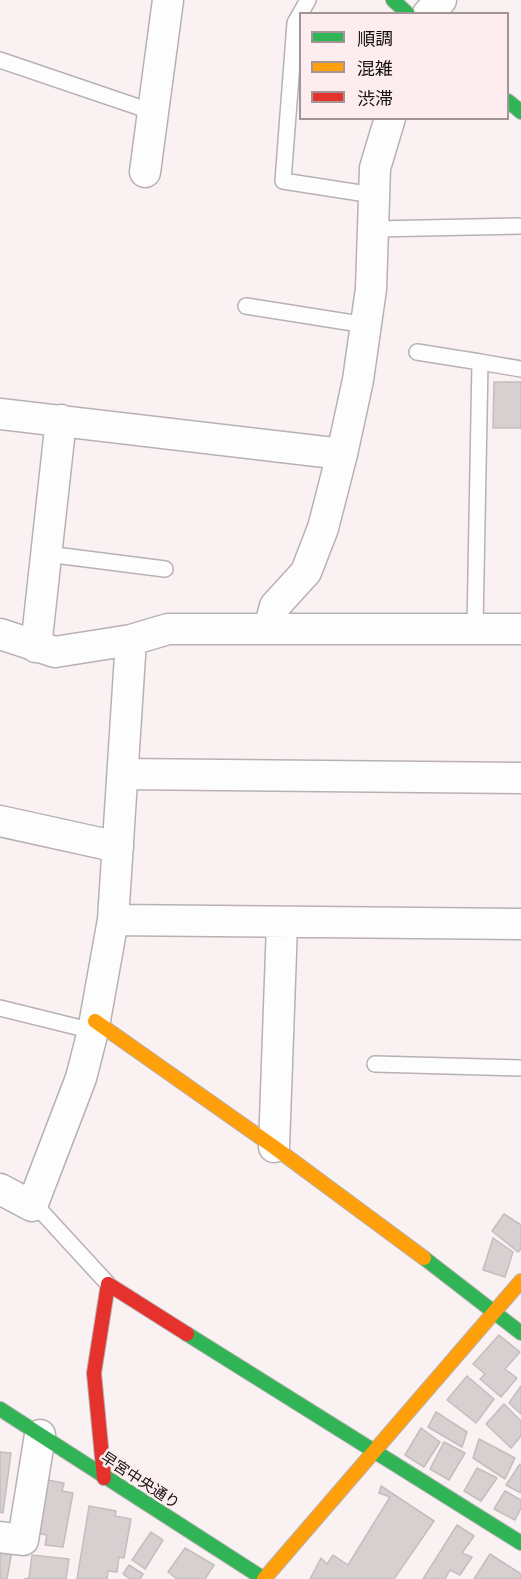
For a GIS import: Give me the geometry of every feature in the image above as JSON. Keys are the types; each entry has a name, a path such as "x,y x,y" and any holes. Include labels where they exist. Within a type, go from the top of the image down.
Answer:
{"street":[{"path":"145,172 168,0"},
{"path":"393,0 406,12"},
{"path":"430,12 441,0"},
{"path":"509,102 521,112"},
{"path":"269,629 275,606 306,572 323,528 342,454 358,380 371,289 375,168 389,120"},
{"path":"0,414 342,454"},
{"path":"36,647 61,420"},
{"path":"0,634 55,652 131,640 168,629 521,628"},
{"path":"0,1189 32,1206 81,1078 94,1026 112,920 124,774 131,640"},
{"path":"124,774 521,778"},
{"path":"0,821 118,847"},
{"path":"112,920 282,924 521,924"},
{"path":"274,1147 282,924"},
{"path":"94,1026 274,1147 496,1311 521,1333"},
{"path":"264,1579 521,1281"},
{"path":"104,1478 94,1373 108,1284 373,1453 521,1543"},
{"name":"早宮中央通り","path":"0,1410 264,1579"},
{"path":"0,1537 23,1540 40,1435"}],"lane":[{"path":"299,16 295,23 283,181 373,195"},
{"path":"0,60 153,112"},
{"path":"374,229 521,225"},
{"path":"246,306 366,325"},
{"path":"417,352 521,369"},
{"path":"475,627 480,362"},
{"path":"47,554 165,569"},
{"path":"0,1008 94,1026"},
{"path":"375,1064 521,1068"},
{"path":"32,1206 40,1210 108,1284"}],"building":[{"path":"494,382 521,382 521,428 493,428"},
{"path":"504,1214 521,1225 521,1249 518,1252 492,1231"},
{"path":"493,1238 513,1252 505,1277 483,1270"},
{"path":"499,1335 520,1352 505,1369 517,1378 501,1397 480,1379 485,1374 473,1364"},
{"path":"467,1376 494,1399 476,1423 447,1400"},
{"path":"521,1386 521,1414 509,1403"},
{"path":"504,1404 521,1421 521,1436 511,1448 486,1424"},
{"path":"436,1412 467,1432 462,1447 428,1427"},
{"path":"421,1428 440,1442 424,1467 405,1455"},
{"path":"479,1439 515,1458 505,1479 473,1458"},
{"path":"444,1442 465,1453 449,1480 430,1469"},
{"path":"0,1452 11,1453 3,1513 0,1512"},
{"path":"521,1465 521,1493 506,1485"},
{"path":"477,1468 497,1478 481,1501 464,1491"},
{"path":"42,1479 64,1483 62,1491 73,1493 63,1547 45,1545 47,1535 36,1533"},
{"path":"381,1486 434,1521 394,1579 310,1579 321,1558 327,1564 333,1555 348,1565 390,1497 379,1493"},
{"path":"505,1491 521,1500 521,1508 515,1520 494,1509"},
{"path":"89,1506 116,1511 115,1516 131,1519 124,1558 119,1557 117,1572 108,1571 107,1579 77,1579"},
{"path":"457,1525 474,1536 462,1553 472,1557 460,1575 450,1570 445,1579 423,1579"},
{"path":"151,1532 163,1540 145,1569 132,1560"},
{"path":"185,1548 214,1565 205,1579 177,1579 168,1572"},
{"path":"0,1549 12,1551 7,1579 0,1579"},
{"path":"490,1554 521,1574 521,1579 474,1579"},
{"path":"32,1555 69,1559 66,1579 24,1579 29,1578"},
{"path":"129,1565 143,1574 140,1579 130,1579 123,1574"}],"traffic: fast":[{"path":"393,0 406,12"},
{"path":"509,102 521,112"},
{"path":"424,1258 521,1333"},
{"path":"187,1334 521,1543"},
{"path":"0,1409 264,1579"}],"traffic: slow":[{"path":"95,1021 274,1147 424,1258"},
{"path":"264,1579 521,1281"}],"traffic: jam":[{"path":"104,1478 94,1373 108,1284 187,1334"}]}
